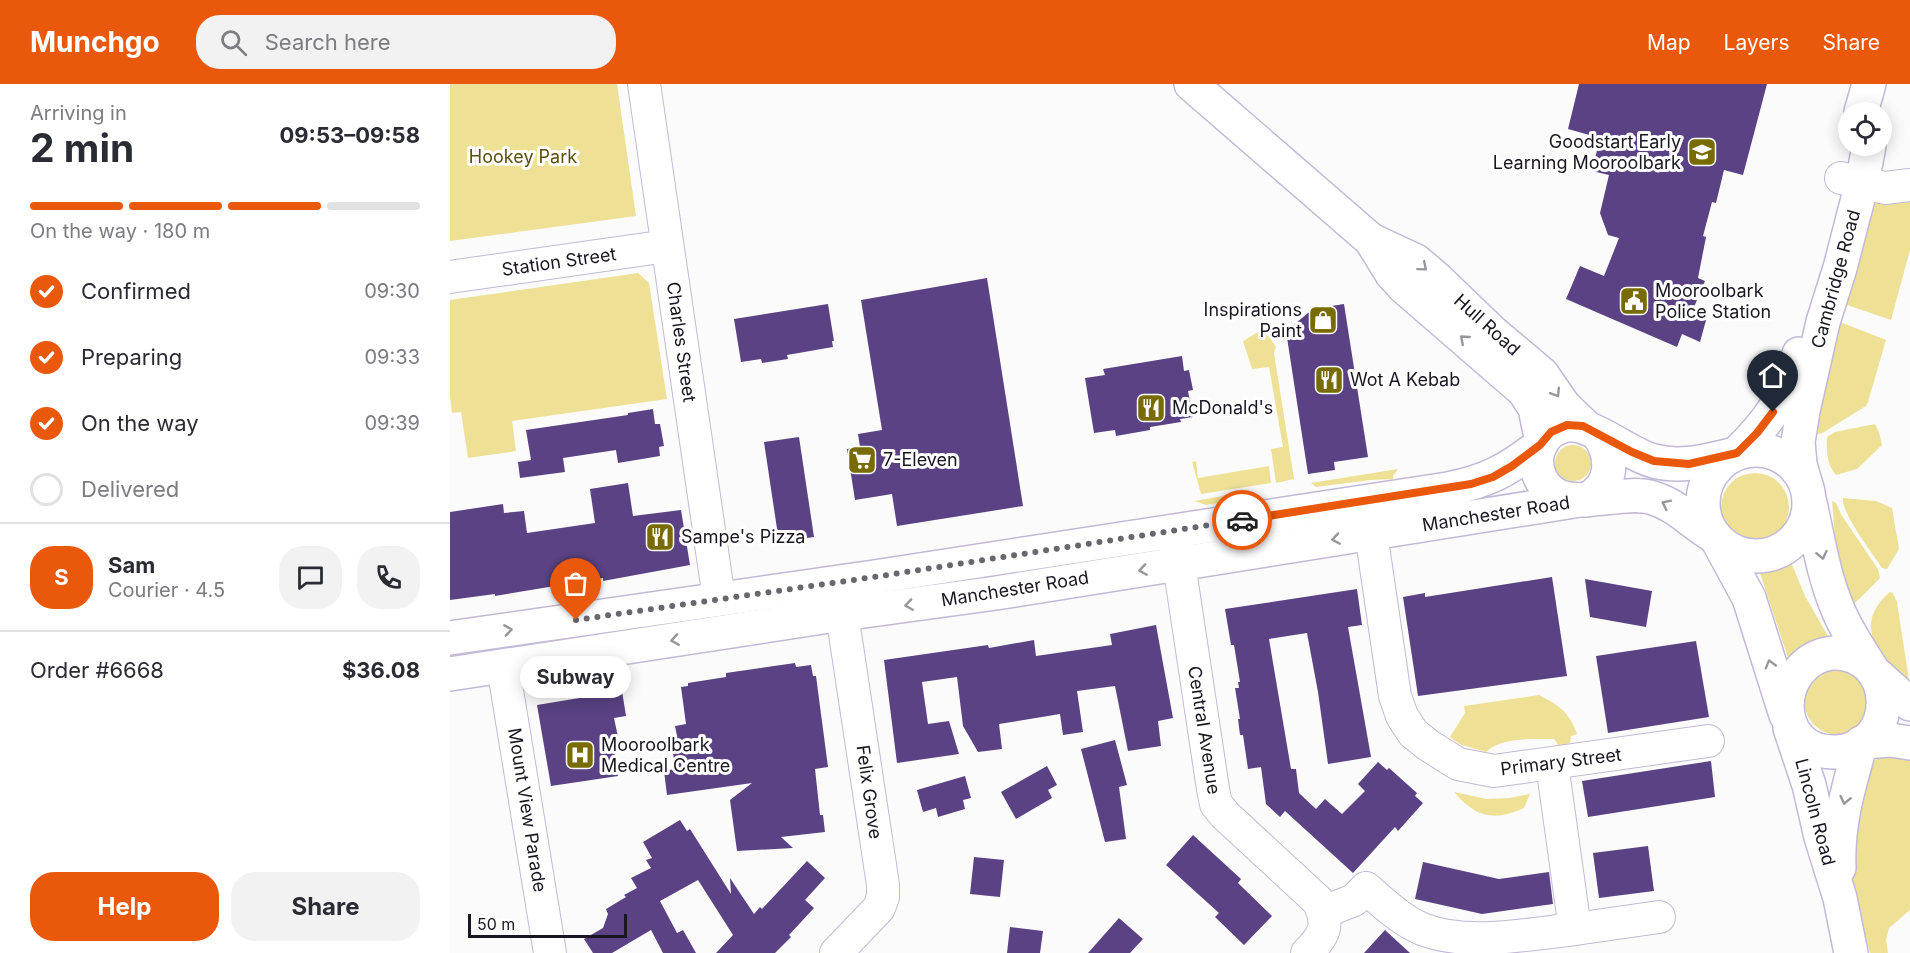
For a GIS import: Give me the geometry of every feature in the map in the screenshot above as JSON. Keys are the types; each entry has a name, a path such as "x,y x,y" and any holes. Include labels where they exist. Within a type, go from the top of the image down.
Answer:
{"main road":[{"name":"Hull Road","path":"1191,84 1371,240 1416,261 1491,331 1516,368 1524,392 1533,404 1541,443 1536,462 1542,482 1555,495 1566,499 1583,500 1629,495 1652,498 1683,513 1716,539 1749,598 1788,723"},
{"path":"1864,102 1869,84"},
{"path":"1877,102 1881,84"},
{"name":"Cambridge Road","path":"1851,156 1852,181"},
{"name":"Cambridge Road","path":"1807,490 1799,457 1799,431 1819,309 1852,181 1864,156"},
{"name":"Cambridge Road","path":"1734,454 1750,441 1765,423 1787,388 1819,309"},
{"name":"Hull Road","path":"1516,368 1542,374 1564,405 1604,442 1609,454 1608,474 1600,490 1583,500"},
{"name":"Hull Road","path":"1541,443 1551,432 1561,426 1578,425 1654,461 1689,464 1734,454"},
{"name":"Manchester Road","path":"450,638 1173,531 1471,484 1493,477 1512,466 1541,443"},
{"path":"1807,490 1808,515 1801,531 1796,539 1782,550 1766,556 1748,556 1731,551 1716,539 1704,517 1703,492 1709,477 1734,454 1761,450 1777,454 1797,469 1807,490 1822,558 1836,606 1853,640 1873,670 1882,692 1883,710 1877,727 1863,743"},
{"name":"Manchester Road","path":"450,674 842,614 996,593 1583,500"},
{"path":"719,599 723,633"},
{"path":"1910,704 1862,660 1846,654 1826,653 1813,658 1799,671 1792,682 1787,703 1788,723 1804,742 1821,750 1839,752 1863,743 1890,740 1910,743"},
{"name":"Lincoln Road","path":"1788,723 1803,765 1821,837 1840,898 1851,953"},
{"name":"Lincoln Road","path":"1840,898 1838,855 1841,823 1845,798 1863,743"}],"street":[{"name":"Charles Street","path":"644,84 719,599"},
{"path":"1852,181 1885,188 1910,185"},
{"name":"Station Street","path":"450,277 668,246"},
{"name":"Central Avenue","path":"1173,531 1216,804 1225,815 1310,892 1324,912"},
{"name":"Primary Street","path":"1371,534 1395,696 1402,716 1413,733 1455,762 1494,771 1708,741"},
{"name":"Felix Grove","path":"836,953 879,908 883,897 882,873 842,614"},
{"name":"Mount View Parade","path":"503,666 550,953"},
{"path":"1552,764 1575,929"},
{"path":"1307,953 1320,940 1324,932 1324,912 1354,900 1366,888 1405,920 1423,930 1448,936 1504,937 1659,917"}],"green space":[{"name":"Hookey Park","path":"450,84 617,84 636,216 450,241"},
{"path":"1910,197 1910,250 1891,320 1847,305 1844,300 1872,203"},
{"path":"638,273 649,283 667,399 512,421 516,451 468,458 461,412 452,413 450,397 450,300"},
{"path":"1840,322 1886,340 1866,406 1820,434 1812,433 1837,324"},
{"path":"1258,332 1266,335 1276,347 1274,353 1294,479 1276,483 1271,449 1283,447 1269,367 1252,369 1243,341"},
{"path":"1875,424 1882,445 1857,469 1836,475 1828,458 1827,437 1835,432"},
{"path":"1573,445 1586,450 1591,463 1586,476 1573,481 1560,476 1555,463 1560,450"},
{"path":"1196,461 1198,478 1269,466 1271,483 1201,494 1192,462"},
{"path":"1398,469 1393,479 1316,487 1311,483"},
{"path":"1755,473 1768,476 1779,483 1786,494 1789,507 1786,520 1779,531 1768,538 1755,541 1742,538 1731,531 1724,520 1721,507 1724,494 1731,483 1742,476"},
{"path":"1246,492 1247,498 1206,505 1194,501"},
{"path":"1843,498 1876,501 1892,508 1899,549 1887,569 1882,568 1858,533 1847,513"},
{"path":"1832,501 1836,503 1842,516 1878,569 1880,578 1853,605 1837,563"},
{"path":"1790,560 1805,596 1829,638 1807,644 1788,658 1759,570 1773,568"},
{"path":"1890,592 1893,593 1897,602 1910,687 1881,653 1874,642 1871,630 1872,618 1878,605"},
{"path":"1844,667 1869,688 1866,719 1850,732 1838,735 1820,730 1813,724 1805,708 1804,698 1809,684 1820,672"},
{"path":"1539,695 1558,706 1571,720 1577,734 1571,736 1570,743 1559,746 1554,739 1518,740 1492,747 1486,752 1459,744 1450,737 1465,713 1464,706"},
{"path":"1910,752 1910,910 1889,928 1886,940 1888,953 1870,953 1853,887 1850,836 1870,764 1880,756"},
{"path":"1454,792 1487,799 1530,794 1524,808 1494,816 1477,812"}],"building":[{"path":"1579,84 1767,84 1743,175 1724,170 1716,203 1712,202 1703,236 1706,237 1698,278 1705,281 1694,307 1708,313 1700,342 1682,334 1677,347 1566,299 1580,266 1604,276 1619,238 1608,235 1600,213 1609,175 1592,171 1600,138 1568,129"},
{"path":"987,278 1023,506 897,526 892,494 855,500 847,449 860,447 858,434 882,430 861,300"},
{"path":"828,304 833,347 787,355 788,359 762,363 761,359 741,362 734,319"},
{"path":"1344,304 1368,457 1334,462 1335,470 1308,474 1286,331 1313,309"},
{"name":"McDonald's","path":"1182,356 1184,371 1189,370 1193,390 1188,391 1193,417 1180,419 1181,422 1150,427 1150,430 1116,436 1115,430 1094,433 1085,378 1105,375 1103,369"},
{"path":"653,409 655,424 660,424 664,446 659,447 660,456 618,463 616,450 563,458 565,472 520,478 518,462 531,460 526,430 628,415 628,413"},
{"path":"799,437 814,537 779,542 764,442"},
{"path":"628,483 633,516 681,510 690,565 603,581 603,578 495,596 495,594 450,600 450,512 503,504 504,513 524,511 527,533 595,523 590,489"},
{"path":"1552,577 1567,676 1418,696 1403,597 1425,593 1425,597"},
{"path":"1585,579 1652,591 1646,627 1590,617"},
{"path":"1357,589 1362,625 1348,627 1371,757 1328,764 1307,633 1269,639 1291,769 1296,769 1299,793 1316,809 1325,799 1342,814 1365,791 1358,784 1378,762 1387,770 1389,768 1417,793 1415,796 1423,803 1398,831 1395,827 1353,873 1285,811 1280,817 1266,804 1261,767 1248,769 1243,735 1240,735 1235,688 1239,688 1238,682 1240,682 1225,609"},
{"path":"1156,625 1173,718 1158,721 1161,746 1128,751 1115,686 1077,691 1083,732 1063,735 1060,714 999,724 1002,749 978,752 963,726 957,677 922,682 928,724 949,721 959,754 897,763 884,660 988,645 989,648 1034,640 1036,656 1112,645 1110,634"},
{"path":"1696,641 1709,717 1608,733 1596,656"},
{"path":"795,663 796,667 811,665 813,676 816,676 828,767 815,769 820,815 823,815 825,832 781,837 793,848 737,851 730,800 752,783 667,795 664,771 675,769 671,736 677,736 675,726 686,724 681,687 688,686 688,683 726,677 726,673"},
{"name":"Mooroolbark Medical Centre","path":"622,691 626,716 614,718 618,737 612,738 618,776 551,786 537,705"},
{"path":"1115,740 1127,785 1119,787 1126,839 1105,842 1081,749"},
{"path":"1711,761 1715,797 1588,817 1582,781"},
{"path":"1047,766 1057,785 1048,790 1052,798 1016,819 1001,792"},
{"path":"965,776 971,798 963,800 965,809 938,817 936,808 923,812 917,790"},
{"path":"680,820 687,831 690,829 731,894 730,878 754,914 760,907 762,909 807,861 825,878 805,900 814,908 775,953 716,953 733,935 698,880 660,901 677,933 683,930 696,953 663,953 651,930 612,953 593,953 584,939 603,928 608,914 606,909 637,888 631,878 651,868 646,860 652,858 643,842"},
{"path":"1193,835 1241,879 1238,883 1272,916 1244,945 1215,917 1219,913 1166,865"},
{"path":"1648,846 1654,891 1599,898 1593,853"},
{"path":"974,857 1004,860 1000,897 970,894"},
{"path":"1423,862 1499,879 1549,872 1553,904 1482,914 1415,899"},
{"path":"1119,918 1143,939 1130,953 1088,953"},
{"path":"1010,927 1043,931 1040,953 1007,953"},
{"path":"1385,930 1410,953 1364,953"}],"way so far":[{"path":"576,620 1242,520"}],"place":[{"name":"Goodstart Early Learning Mooroolbark","path":"1702,152"},
{"name":"Mooroolbark Police Station","path":"1634,301"},
{"name":"Inspirations Paint","path":"1323,320"},
{"name":"Wot A Kebab","path":"1329,380"},
{"name":"McDonald's","path":"1151,408"},
{"name":"7-Eleven","path":"862,460"},
{"name":"Sampe's Pizza","path":"660,537"},
{"name":"Subway","path":"576,620"},
{"name":"Mooroolbark Medical Centre","path":"580,755"}],"route":[{"path":"1242,520 1471,484 1493,477 1512,466 1540,445 1551,432 1567,425 1578,425 1593,430 1632,452 1654,461 1681,464 1701,462 1737,453 1750,441 1773,412"}]}
